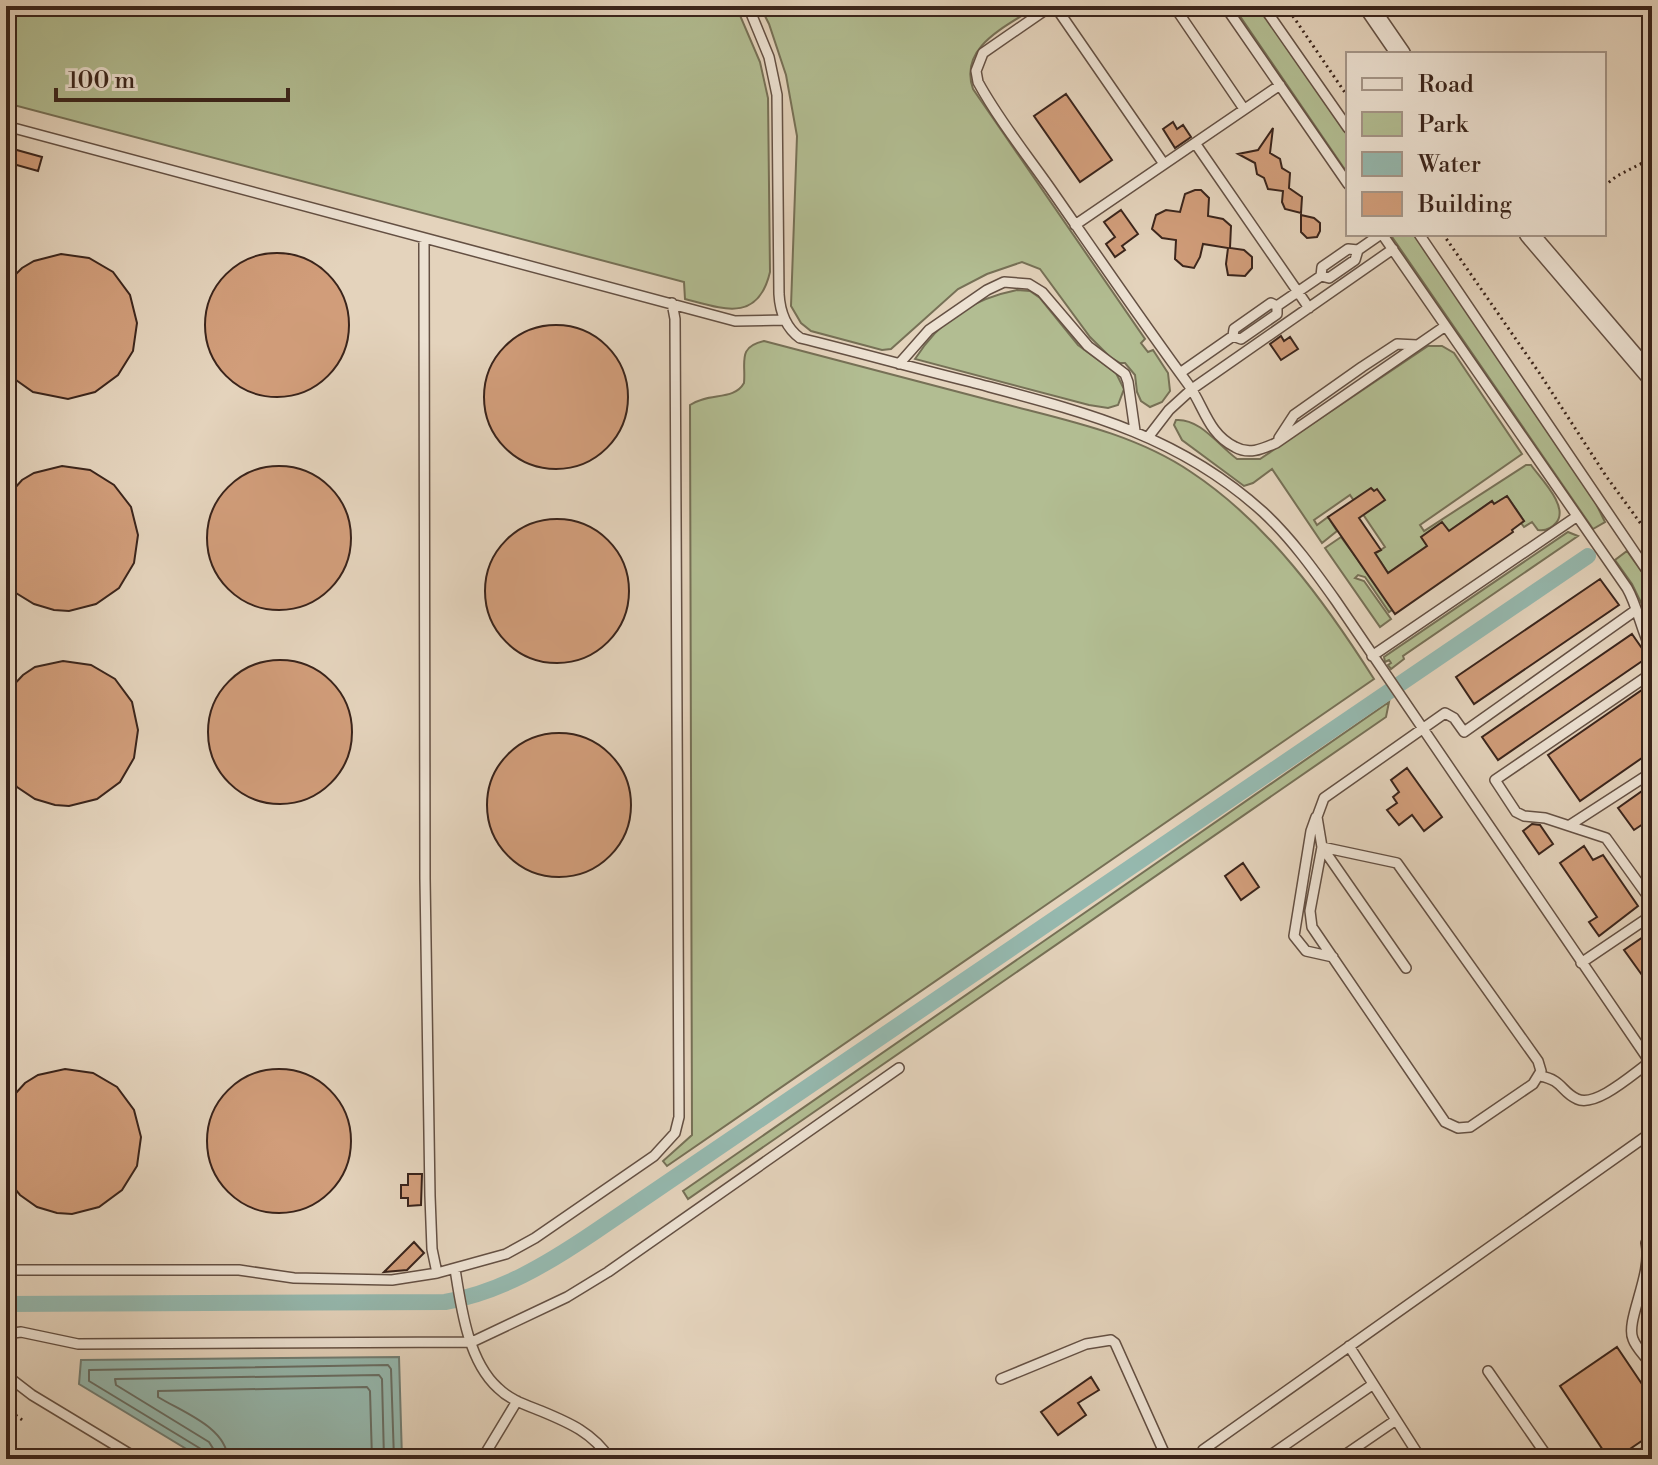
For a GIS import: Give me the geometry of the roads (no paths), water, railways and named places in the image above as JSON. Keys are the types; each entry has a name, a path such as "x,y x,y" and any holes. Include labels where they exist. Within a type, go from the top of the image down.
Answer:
{"street":[{"path":"1368,6 1400,52"},
{"path":"1531,236 1652,378"}],"lane":[{"path":"748,6 769,57 777,95 779,294 785,320 800,338 1047,402 1149,436 1191,459 1264,513 1311,567 1651,1063 1602,1096 1586,1101 1574,1097 1557,1081 1540,1076"},
{"path":"1164,164 1053,6 983,53 976,71 983,91 1192,389 1204,416 1218,435 1235,447 1258,451 1276,443 1444,327"},
{"path":"1174,6 1244,109"},
{"path":"1225,6 1346,181"},
{"path":"1263,6 1346,125"},
{"path":"1075,225 1280,85"},
{"path":"6,126 735,321 785,320"},
{"path":"1195,143 1309,308"},
{"path":"1180,373 1233,336 1234,329 1271,303 1277,306 1321,276 1322,267 1348,249 1358,250 1379,236"},
{"path":"1383,236 1632,596 1642,633 1652,651"},
{"path":"1420,236 1652,578"},
{"path":"424,240 425,879 430,1196 432,1249 437,1273"},
{"path":"1149,436 1169,410 1192,389 1393,249"},
{"path":"899,364 929,330 987,290 1004,282 1029,284 1042,292 1088,346 1125,374 1135,431"},
{"path":"6,1270 239,1270 294,1278 392,1280 437,1273 506,1254 535,1238 654,1156 669,1142 679,1127 675,319 672,303"},
{"path":"1372,656 1576,517"},
{"path":"1333,957 1306,951 1294,936 1311,831 1320,804 1327,794 1445,713 1452,715 1464,732 1636,610"},
{"path":"1652,673 1495,780 1516,812 1570,825 1606,838 1652,902"},
{"path":"1570,825 1652,772"},
{"path":"1317,817 1322,847 1310,920 1441,1117 1451,1126 1464,1128 1475,1124 1533,1084 1540,1076 1538,1061 1397,863 1322,847"},
{"path":"1322,847 1406,968"},
{"path":"1581,963 1652,915"},
{"path":"6,1334 21,1332 89,1344 472,1342 567,1297 608,1272 899,1068"},
{"path":"1200,1459 1203,1450 1652,1133"},
{"path":"1646,1243 1649,1254 1647,1268 1631,1334 1652,1366"},
{"path":"455,1269 472,1342 486,1375 495,1386 517,1401 582,1429 610,1459"},
{"path":"1001,1379 1086,1344 1111,1340 1167,1459"},
{"path":"1349,1346 1419,1458"},
{"path":"1488,1371 1549,1459"},
{"path":"6,1375 41,1401 138,1459"},
{"path":"1265,1459 1372,1385"},
{"path":"482,1459 517,1401"},
{"path":"1339,1459 1396,1420"},
{"path":"1635,1459 1652,1447"}],"water":[{"path":"399,1357 402,1459 203,1459 79,1384 81,1360"}],"waterway":[{"path":"6,1304 445,1302 504,1284 593,1233 1588,556"}]}
